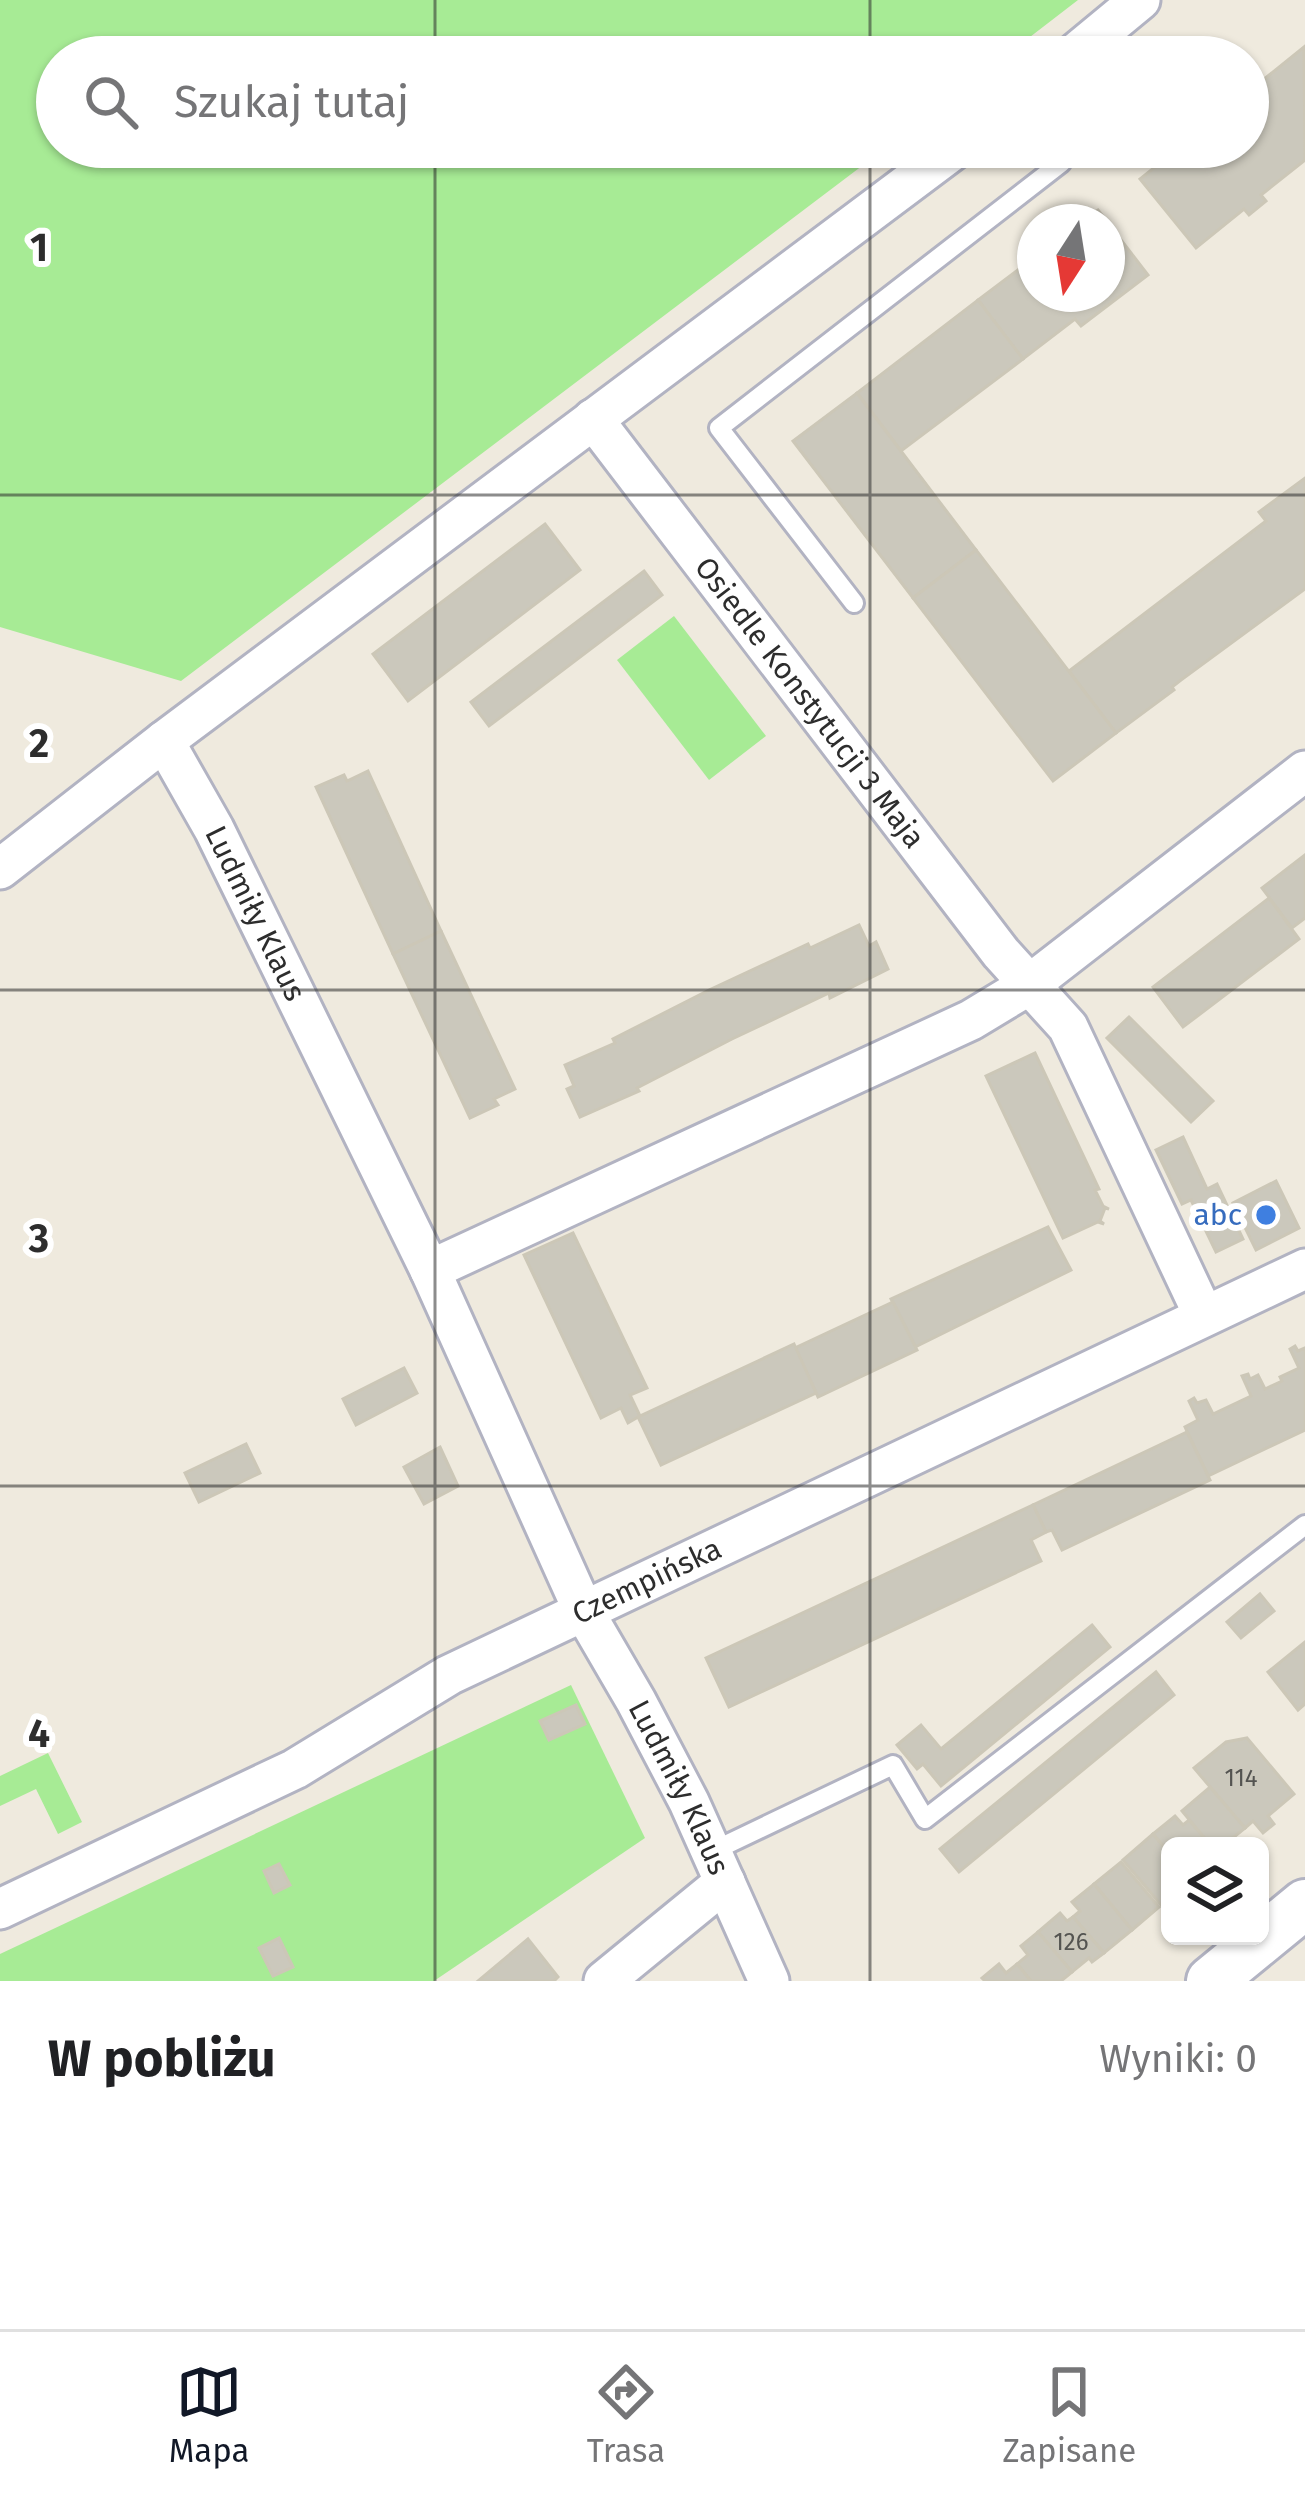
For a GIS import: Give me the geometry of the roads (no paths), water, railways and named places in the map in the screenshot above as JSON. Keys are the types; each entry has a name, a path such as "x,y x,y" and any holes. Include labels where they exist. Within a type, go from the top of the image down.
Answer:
{"street":[{"path":"1096,36 1140,0"},
{"path":"0,869 929,168"},
{"name":"Osiedle Konstytucji 3 Maja","path":"593,419 987,934 1068,1027 1204,1316"},
{"name":"Ludmiły Klaus","path":"164,741 214,829 430,1270 583,1610 636,1701 719,1867 769,1981"},
{"path":"430,1270 970,1020 1030,986 1305,771"},
{"name":"Czempińska","path":"0,1909 295,1769 449,1675 1305,1269"},
{"path":"604,1981 719,1867"},
{"path":"1211,1981 1305,1904"}],"lane":[{"path":"854,603 718,428 1055,168"},
{"path":"719,1867 893,1765 925,1819 1305,1525"}],"place":[{"name":"abc","path":"1266,1215"}]}
